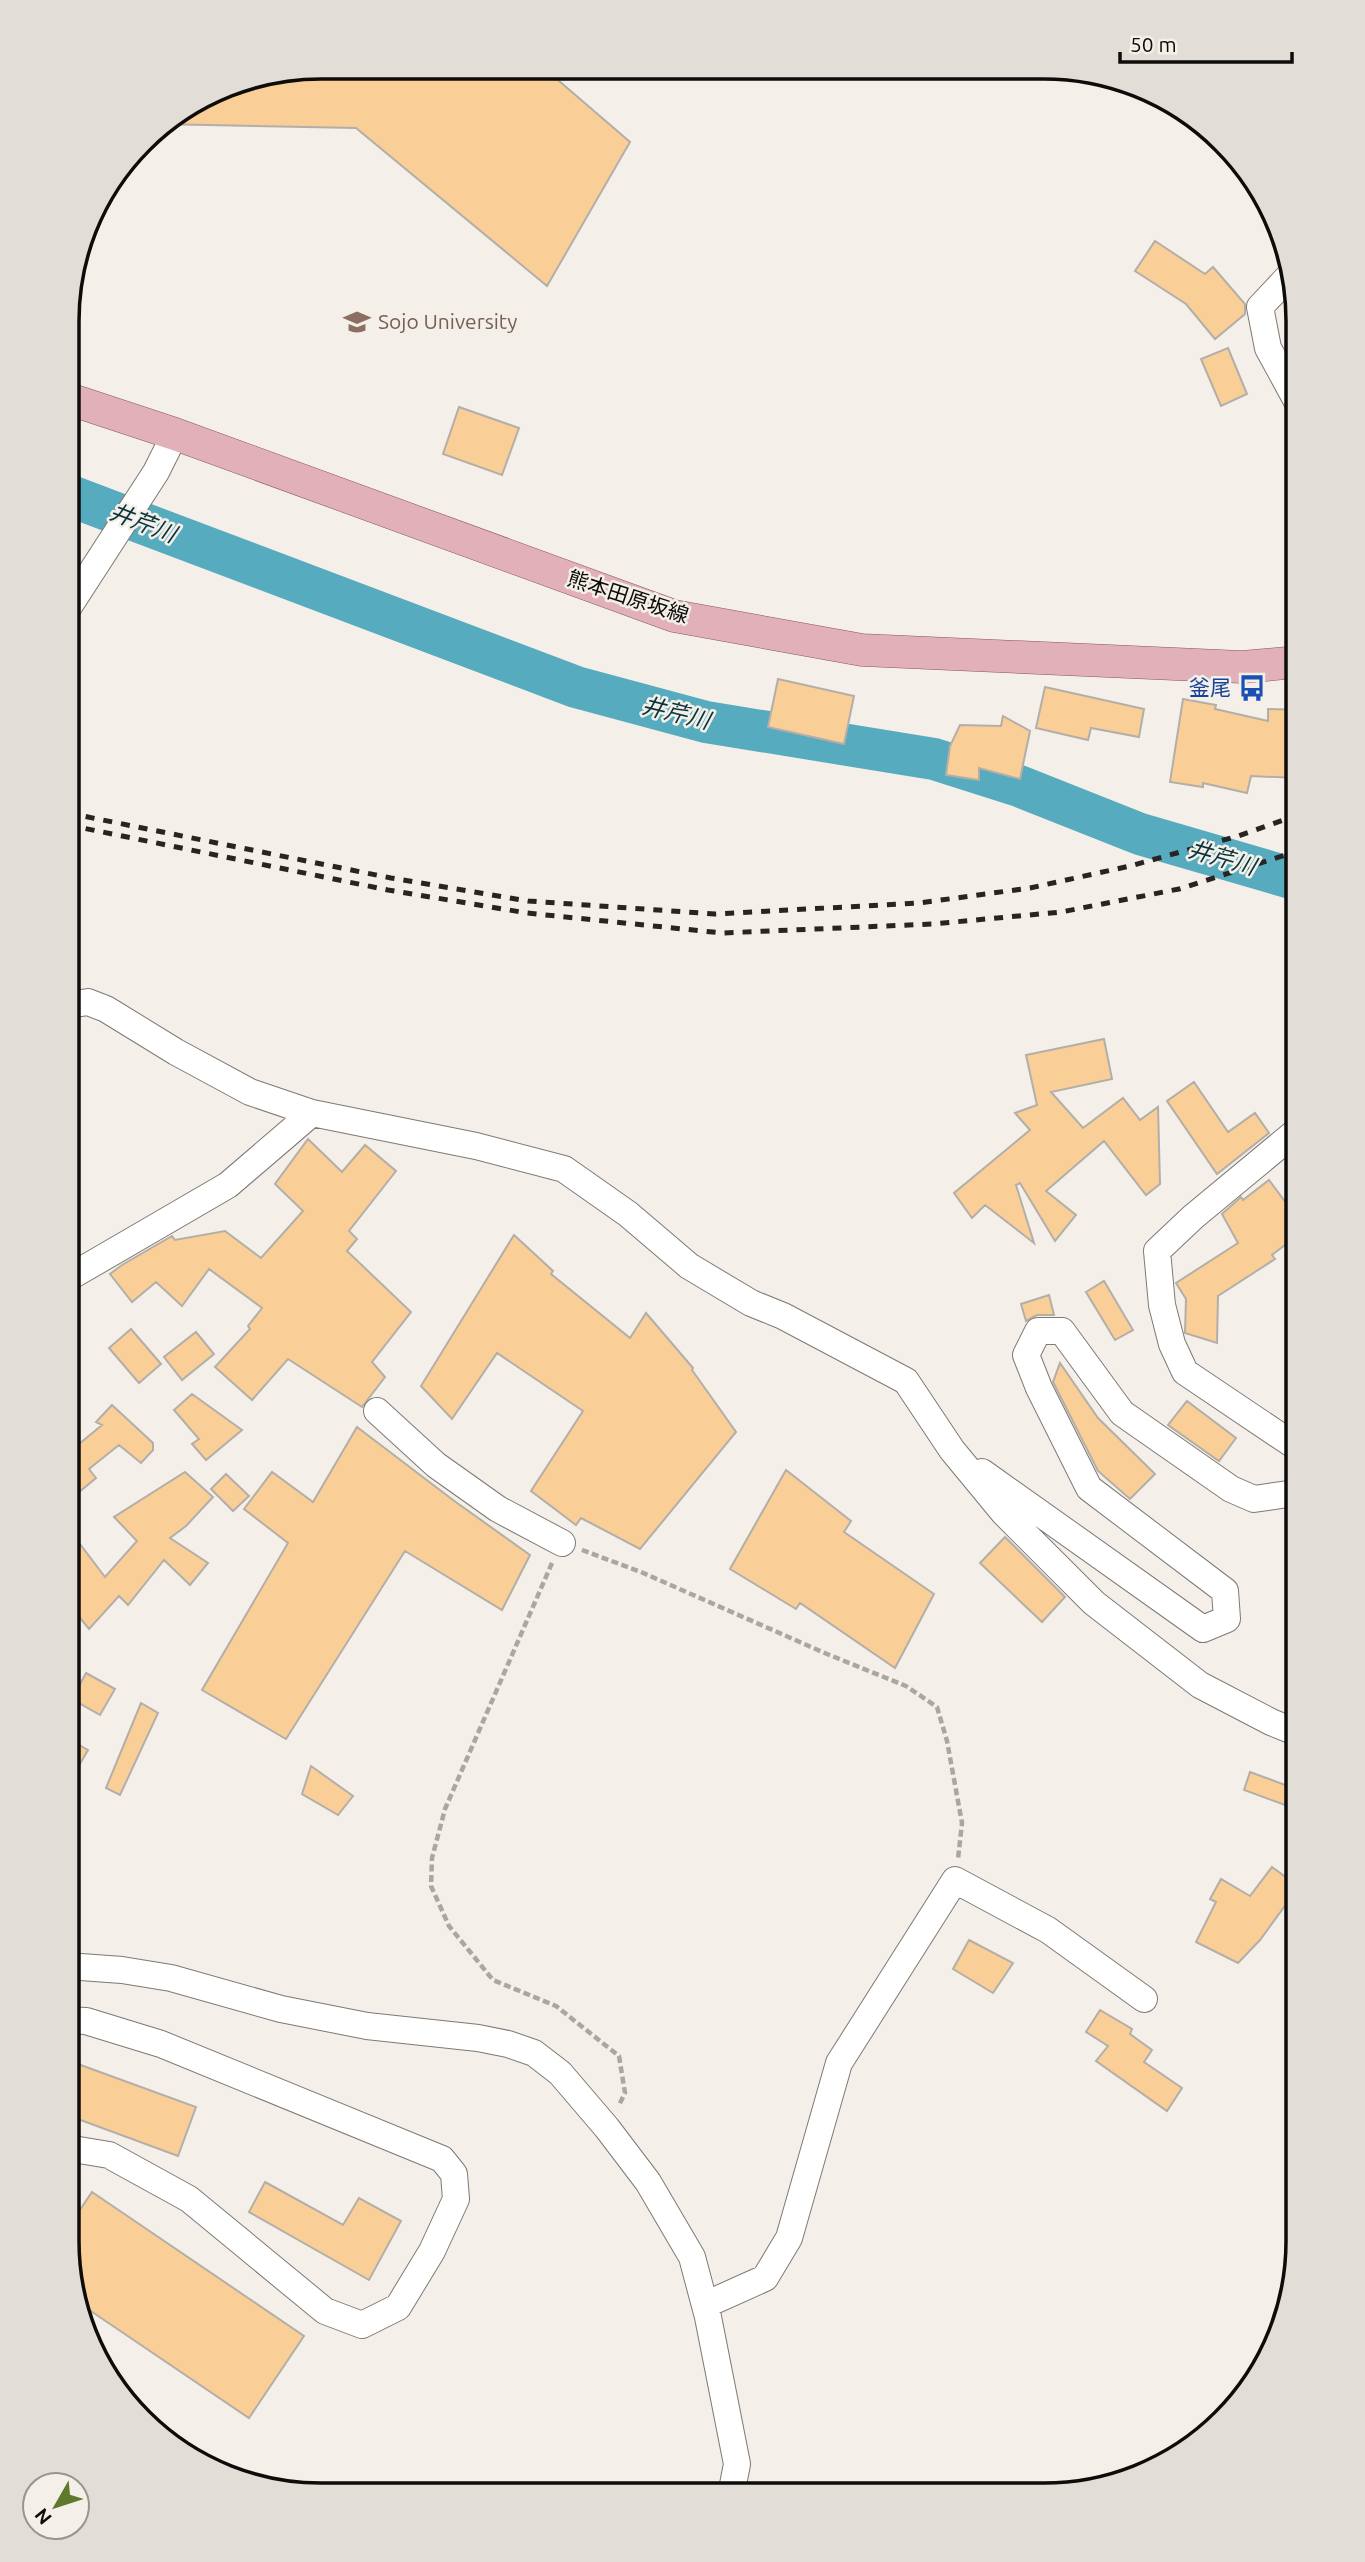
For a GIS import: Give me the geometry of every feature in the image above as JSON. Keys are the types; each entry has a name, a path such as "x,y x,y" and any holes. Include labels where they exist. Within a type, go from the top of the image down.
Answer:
{"main road":[{"name":"熊本田原坂線","path":"79,403 175,434 674,616 862,650 1242,667 1286,663"}],"street":[{"path":"1283,282 1260,307 1269,348 1286,380"},
{"path":"79,591 156,472 175,434"},
{"path":"79,1003 88,1002 106,1009 176,1052 250,1092 312,1113 476,1146 564,1169 628,1214 689,1266 751,1303 783,1316 906,1381 952,1450 1004,1513 1094,1603 1200,1685 1286,1728"},
{"path":"79,1272 228,1185 312,1113"},
{"path":"1286,1140 1193,1217 1157,1251 1162,1305 1172,1343 1185,1372 1286,1440"},
{"path":"952,1450 1203,1629 1227,1619 1225,1591 1089,1488 1039,1388 1026,1355 1038,1331 1062,1331 1122,1413 1231,1489 1254,1499 1286,1494"},
{"path":"377,1411 436,1465 499,1509 562,1543"},
{"path":"705,2305 765,2278 789,2238 839,2063 955,1880 1048,1930 1144,1999"},
{"path":"79,1967 171,1978 281,2009 367,2026 508,2043 534,2053 560,2073 648,2182 692,2257 705,2305 737,2464 733,2483"},
{"path":"79,2021 161,2044 442,2159 454,2174 456,2199 432,2250 398,2307 362,2325 325,2311 190,2199 110,2155 79,2150"}],"path":[{"path":"607,2128 625,2093 619,2056 556,2006 494,1980 449,1926 430,1886 432,1858 445,1809 562,1543 641,1572 906,1686 937,1707 947,1741 962,1823 955,1880"}],"building":[{"path":"557,79 630,142 547,286 356,128 179,124 199,111 243,92 289,81"},
{"path":"1155,241 1205,274 1213,267 1245,304 1245,314 1215,339 1186,304 1135,271"},
{"path":"1228,348 1247,394 1221,406 1201,359"},
{"path":"459,407 519,428 502,475 443,454"},
{"path":"778,679 854,696 844,744 768,727"},
{"path":"1045,687 1144,709 1139,737 1091,728 1088,740 1036,728"},
{"path":"1183,699 1216,705 1215,709 1268,721 1268,709 1286,710 1286,777 1251,776 1247,793 1203,783 1203,787 1170,782"},
{"path":"1003,716 1030,731 1020,779 979,768 979,780 946,775 950,746 960,725 1001,726"},
{"path":"1104,1039 1112,1079 1051,1092 1083,1128 1123,1098 1140,1120 1158,1107 1160,1184 1146,1195 1104,1141 1046,1191 1076,1215 1055,1241 1020,1183 1016,1185 1034,1243 985,1205 972,1218 954,1193 1030,1130 1015,1113 1037,1105 1026,1055"},
{"path":"1194,1082 1228,1132 1255,1113 1269,1133 1217,1174 1167,1101"},
{"path":"308,1139 342,1172 365,1145 396,1171 349,1231 357,1239 347,1251 411,1312 372,1362 385,1377 362,1407 288,1359 252,1400 215,1367 250,1329 248,1326 262,1308 209,1269 182,1306 156,1282 132,1302 110,1274 172,1236 175,1240 225,1231 261,1258 303,1211 275,1184"},
{"path":"1269,1180 1286,1203 1286,1244 1272,1255 1275,1259 1218,1296 1217,1343 1185,1333 1186,1299 1176,1283 1238,1243 1222,1214 1241,1197 1243,1200"},
{"path":"514,1235 553,1271 551,1274 630,1338 646,1313 693,1368 736,1432 640,1549 581,1518 576,1525 531,1491 583,1411 497,1353 452,1419 421,1386"},
{"path":"1104,1281 1133,1330 1115,1340 1086,1292"},
{"path":"1049,1295 1054,1315 1037,1315 1026,1321 1021,1304"},
{"path":"131,1329 161,1364 139,1383 109,1348"},
{"path":"196,1332 214,1354 182,1380 164,1357"},
{"path":"1060,1363 1098,1418 1155,1474 1130,1499 1098,1471 1053,1382"},
{"path":"192,1394 242,1430 206,1460 192,1444 199,1439 174,1410"},
{"path":"1187,1401 1236,1438 1219,1461 1168,1425"},
{"path":"112,1405 153,1443 153,1450 141,1463 119,1445 89,1469 96,1478 79,1492 79,1444 102,1425 96,1422"},
{"path":"357,1427 530,1555 502,1610 405,1551 286,1739 202,1690 288,1543 244,1509 272,1472 313,1502"},
{"path":"786,1470 851,1521 844,1532 934,1594 895,1668 800,1603 796,1609 730,1569"},
{"path":"185,1472 213,1497 186,1526 170,1538 208,1563 190,1585 164,1560 128,1605 119,1596 89,1629 79,1617 79,1543 105,1577 137,1541 114,1517"},
{"path":"226,1474 249,1496 233,1511 211,1489"},
{"path":"1005,1537 1065,1597 1042,1622 980,1563"},
{"path":"86,1673 115,1689 100,1715 79,1703 79,1686"},
{"path":"141,1703 158,1713 120,1795 106,1788"},
{"path":"79,1745 88,1750 79,1765"},
{"path":"311,1766 353,1796 338,1815 302,1794"},
{"path":"1250,1772 1286,1785 1286,1802 1285,1805 1244,1790"},
{"path":"1272,1867 1286,1877 1286,1904 1260,1940 1238,1963 1196,1942 1216,1902 1210,1899 1221,1879 1250,1896"},
{"path":"969,1940 1013,1963 993,1993 953,1969"},
{"path":"1100,2010 1132,2029 1130,2034 1152,2050 1144,2062 1182,2088 1167,2111 1096,2061 1108,2046 1086,2032"},
{"path":"79,2064 196,2107 178,2156 79,2119"},
{"path":"265,2182 343,2225 359,2198 401,2221 369,2280 249,2212"},
{"path":"92,2192 304,2336 249,2418 89,2310 81,2273 79,2211"}],"waterway":[{"name":"井芹川","path":"79,499 576,687 706,722 934,759 1019,786 1140,834 1286,877"}],"railway":[{"path":"79,815 391,878 528,901 715,914 919,903 1030,888 1130,866 1238,836 1286,819"},
{"path":"79,827 388,890 527,913 722,933 933,924 1061,912 1179,889 1286,855"}],"place":[{"name":"Sojo University","path":"357,322"},
{"name":"釜尾","path":"1252,688"}]}
